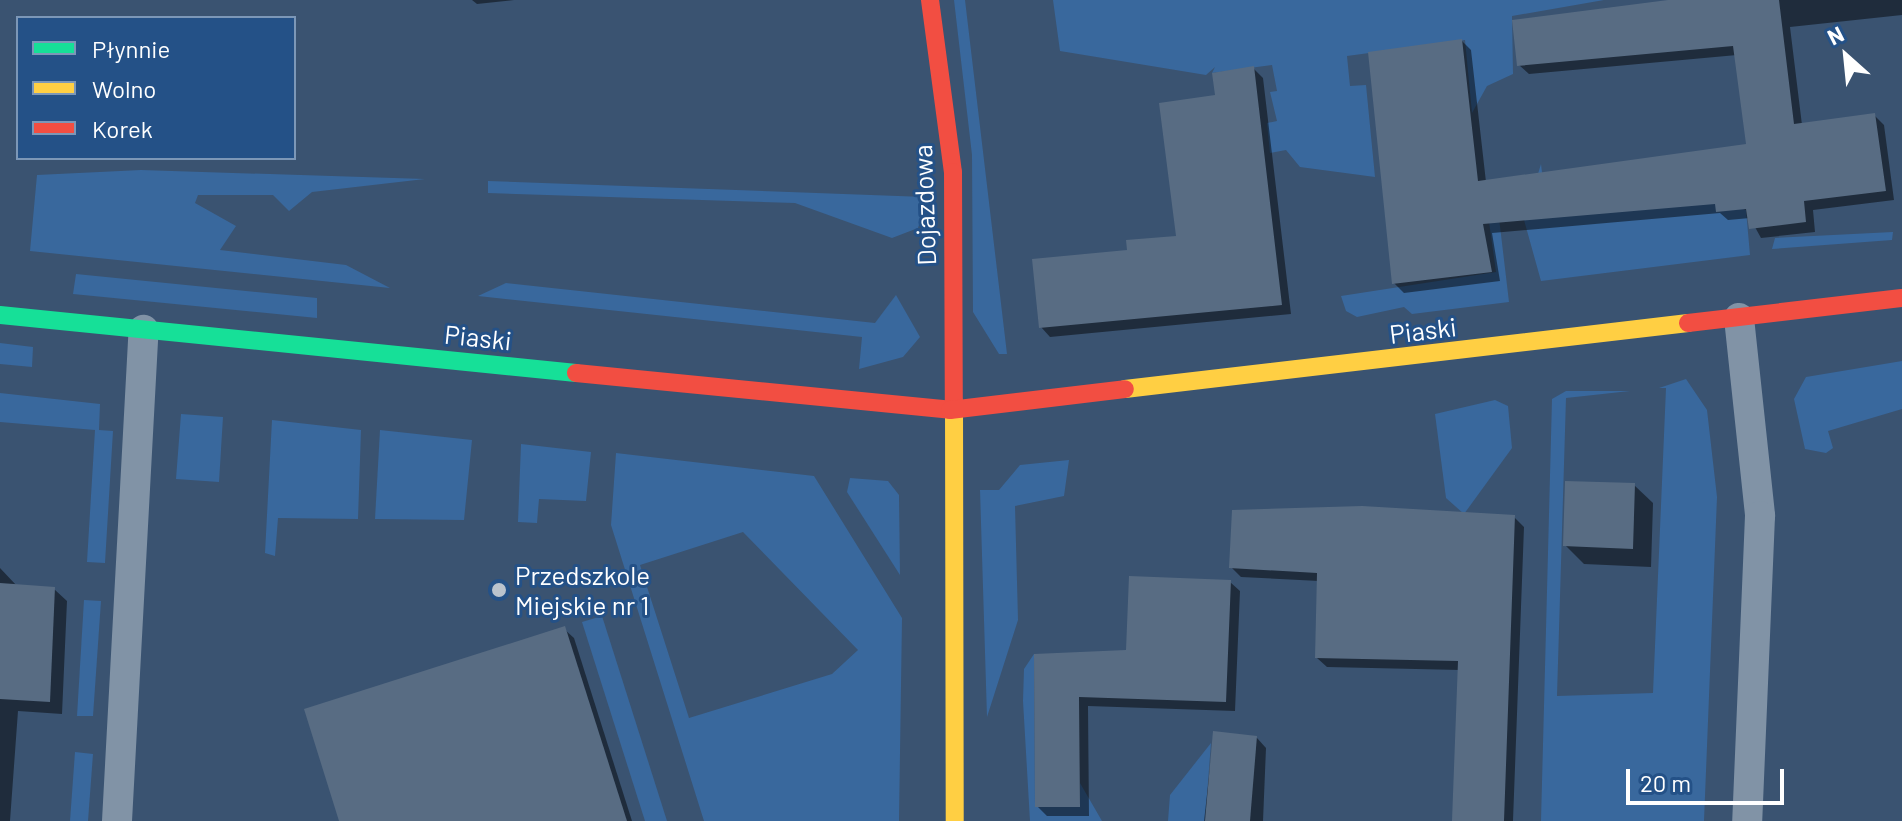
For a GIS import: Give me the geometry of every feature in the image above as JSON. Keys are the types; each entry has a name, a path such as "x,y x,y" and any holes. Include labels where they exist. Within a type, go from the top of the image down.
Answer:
{"street":[{"name":"Dojazdowa","path":"930,0 953,172 950,410"},
{"name":"Piaski","path":"0,315 950,410 1902,298"},
{"path":"950,410 955,821"}],"lane":[{"path":"1739,318 1760,516 1747,821"},
{"path":"117,821 144,330"}],"shaded area":[{"path":"954,0 965,0 1007,354 999,354 973,312 972,155"},
{"path":"1053,0 1604,0 1512,16 1513,74 1487,86 1472,113 1465,40 1347,56 1350,86 1366,85 1375,177 1300,167 1286,150 1270,153 1267,123 1277,121 1270,92 1277,91 1272,65 1212,73 1215,67 1206,75 1060,51"},
{"path":"1541,164 1547,215 1715,200 1746,210 1750,255 1541,281 1524,220"},
{"path":"141,170 425,179 312,192 289,211 273,195 198,195 195,203 236,226 220,250 346,265 390,288 30,251 37,175"},
{"path":"488,181 925,197 925,207 918,228 892,238 795,203 488,193"},
{"path":"1486,200 1497,201 1509,302 1412,314 1404,307 1357,317 1346,311 1341,296 1496,272"},
{"path":"1893,232 1892,240 1772,249 1775,238"},
{"path":"76,274 317,298 317,318 73,294"},
{"path":"506,283 875,323 896,295 920,337 903,357 859,369 862,337 478,296"},
{"path":"0,343 33,347 32,367 0,364"},
{"path":"1902,361 1902,409 1828,431 1833,448 1826,453 1805,449 1794,399 1806,377"},
{"path":"1686,379 1707,410 1717,497 1704,821 1541,821 1552,399 1566,391 1630,391 1566,398 1557,696 1653,693 1666,388 1659,388"},
{"path":"0,393 100,404 99,430 113,431 105,563 87,562 95,430 0,422"},
{"path":"1495,400 1508,406 1512,448 1464,514 1446,498 1435,414"},
{"path":"181,414 223,417 219,482 176,479"},
{"path":"272,420 361,430 358,519 278,518 275,556 265,553"},
{"path":"380,430 472,440 464,520 375,519"},
{"path":"521,444 591,452 586,501 539,499 537,523 518,522"},
{"path":"616,453 814,476 902,618 899,821 704,821 611,525","holes":["743,532 858,650 832,674 689,718 640,565"]},
{"path":"1069,460 1064,496 1015,506 1018,620 987,717 980,490 999,490 1020,465"},
{"path":"850,478 888,481 899,495 900,575 847,492"},
{"path":"84,600 101,601 93,716 77,716"},
{"path":"602,616 667,821 645,821 582,622"},
{"path":"1034,654 1035,807 1080,807 1080,783 1102,821 1030,821 1023,701 1024,669"},
{"path":"1211,743 1205,821 1168,821 1170,795"},
{"path":"75,752 93,754 88,821 70,821"}],"building":[{"path":"1668,0 1779,0 1794,124 1875,113 1886,191 1804,201 1806,222 1749,229 1746,209 1716,212 1715,204 1483,224 1492,272 1392,284 1368,52 1462,39 1478,181 1746,144 1733,46 1517,66 1512,20"},
{"path":"1254,66 1282,305 1039,328 1032,259 1127,250 1126,240 1176,236 1159,103 1215,95 1212,73"},
{"path":"1565,481 1635,483 1633,549 1563,546"},
{"path":"1362,506 1515,515 1504,821 1452,821 1458,661 1315,658 1317,573 1229,568 1232,510"},
{"path":"1129,576 1231,580 1226,702 1079,697 1080,807 1035,807 1034,654 1126,650"},
{"path":"0,583 55,587 50,702 0,699"},
{"path":"565,626 627,821 339,821 304,709"},
{"path":"1213,731 1257,736 1250,821 1205,821"}],"traffic: fast":[{"path":"0,315 576,373"}],"traffic: slow":[{"path":"1125,389 1688,323"},
{"path":"954,402 955,821"}],"traffic: jam":[{"path":"930,0 953,172 954,402"},
{"path":"1688,323 1902,298"},
{"path":"576,373 950,410 1125,389"}],"place":[{"name":"Przedszkole Miejskie nr 1","path":"499,590"}]}
